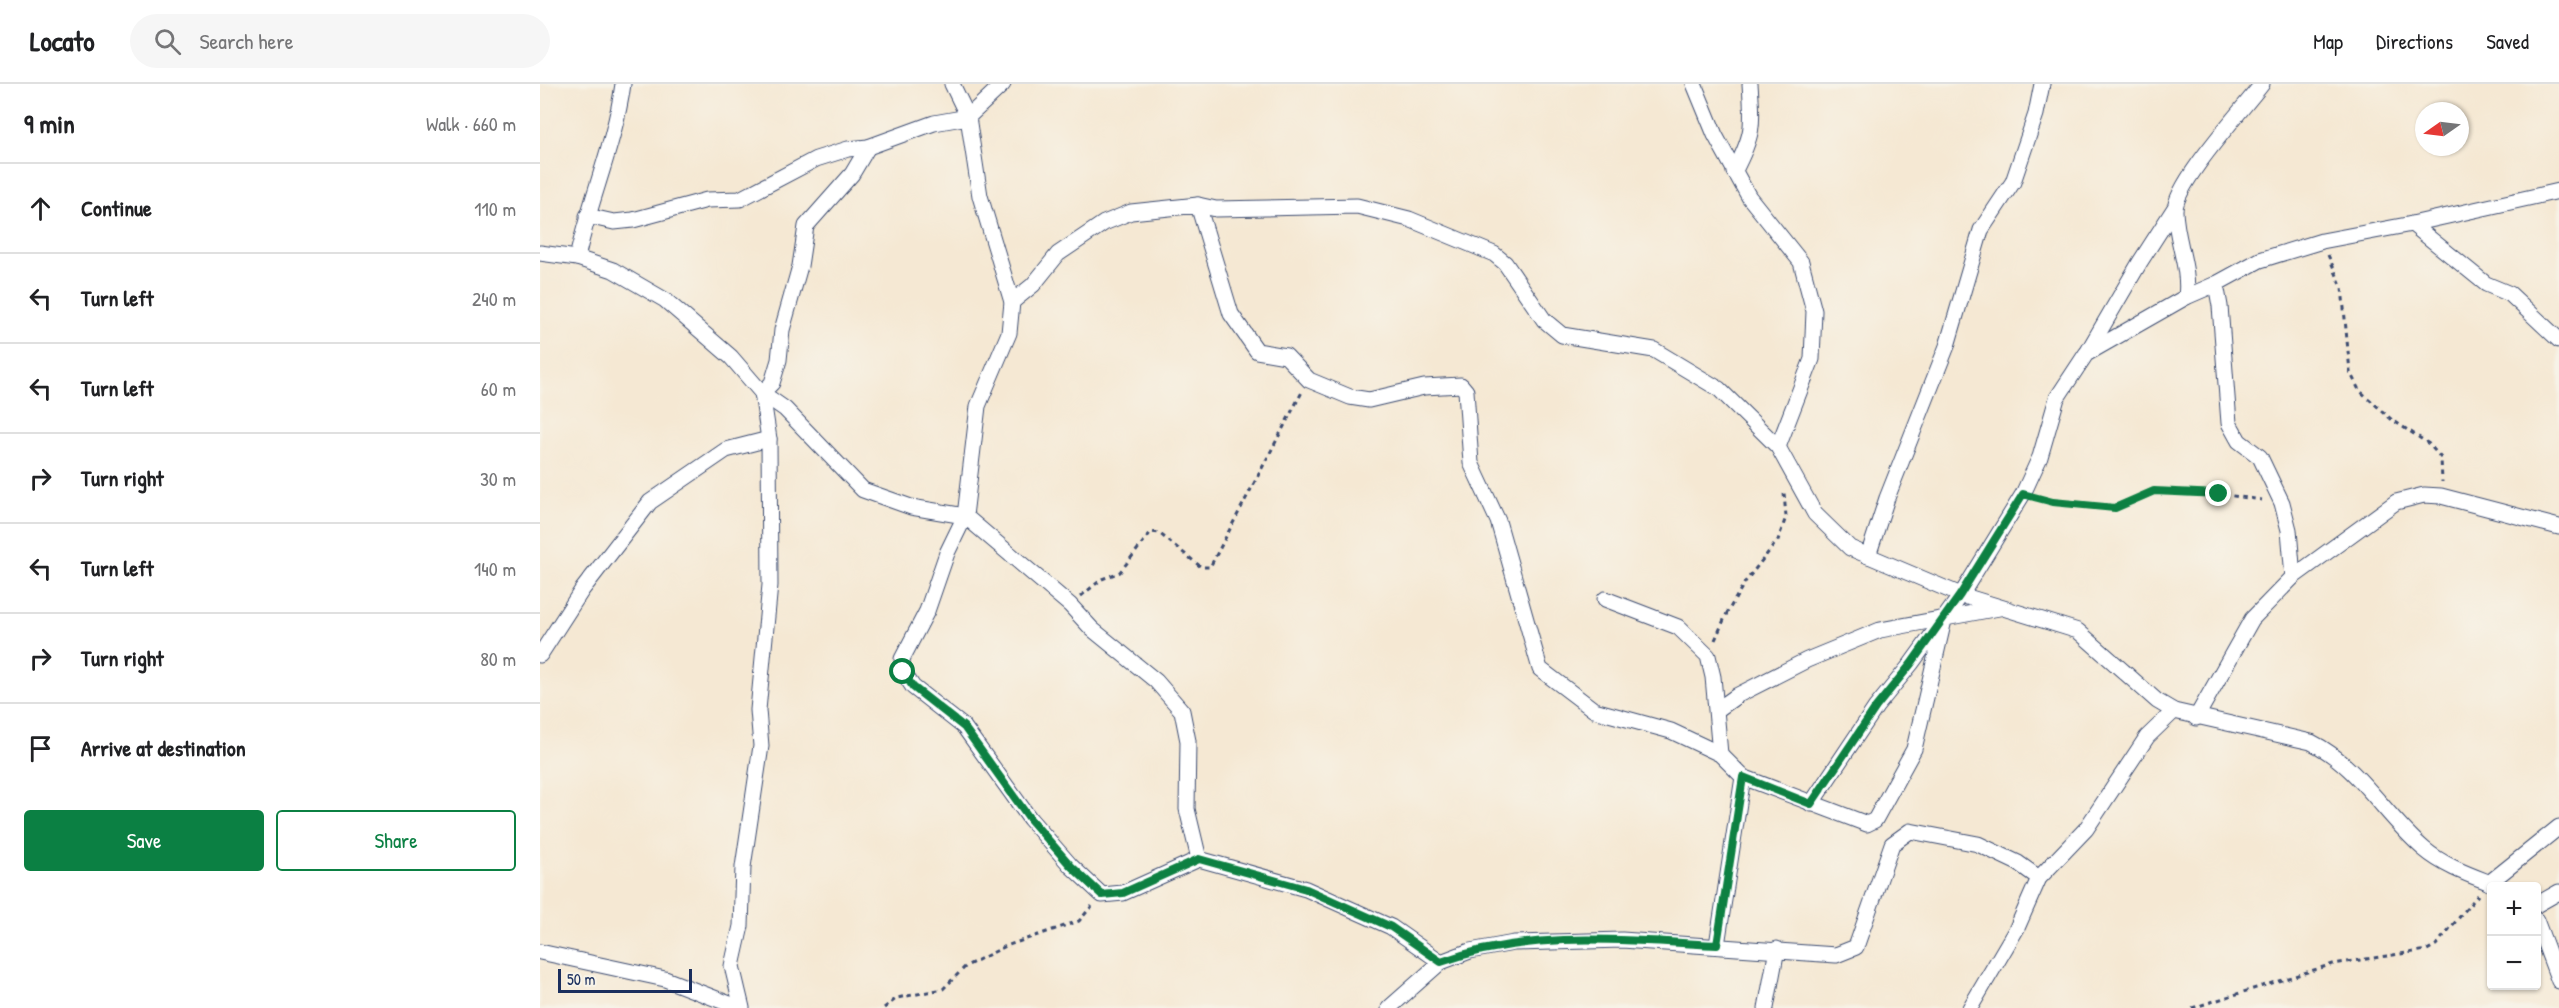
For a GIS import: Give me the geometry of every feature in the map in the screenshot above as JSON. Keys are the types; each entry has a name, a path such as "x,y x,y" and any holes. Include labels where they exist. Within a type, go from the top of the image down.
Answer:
{"street":[{"path":"577,258 586,216 619,114 623,84"},
{"path":"952,84 968,117 980,196 1012,302 1009,333 978,406 965,516 947,553 927,611 902,659 903,672 913,687 964,727 1030,819 1071,866 1102,895 1123,893 1199,859 1306,889 1391,927 1441,962"},
{"path":"586,216 614,222 633,220 707,200 740,199 816,159 848,149 868,147 934,123 968,117 1003,84"},
{"path":"1694,84 1715,135 1749,197 1801,262 1814,311 1812,359 1778,447"},
{"path":"1734,172 1749,143 1753,121 1750,84"},
{"path":"1868,556 1887,498 1947,346 1981,230 2013,182 2036,114 2042,84"},
{"path":"1811,804 1876,707 1944,620 1960,595 2023,494 2040,457 2057,398 2174,209 2188,178 2262,84"},
{"path":"762,393 771,383 779,360 782,330 800,266 806,226 852,174 868,147"},
{"path":"2086,354 2186,297 2260,260 2322,241 2412,224 2559,191"},
{"path":"1012,302 1033,285 1058,254 1104,223 1131,212 1198,205 1216,209 1357,206 1409,219 1494,254 1505,263 1544,320 1562,335 1654,350 1719,389 1778,447 1815,514 1850,548 1960,595 2078,631 2157,701 2174,711 2196,718 2311,742 2323,748 2367,787 2425,850 2473,878 2487,883"},
{"path":"1198,205 1231,314 1257,351 1286,356 1309,380 1350,397 1369,400 1424,387 1461,384 1466,391 1471,463 1498,521 1540,669 1594,710 1671,731 1720,754 1743,777 1867,825 1875,820 1914,749 1944,620"},
{"path":"2174,209 2188,283 2186,297"},
{"path":"2412,224 2486,284 2510,294 2559,340"},
{"path":"540,253 577,258 613,270 665,300 731,357 762,393 785,409 863,490 911,507 965,516 1070,605 1092,629 1156,681 1182,711 1188,741 1187,809 1199,859"},
{"path":"2216,284 2220,306 2229,423 2239,441 2260,457 2282,503 2289,530 2293,577"},
{"path":"741,1008 732,966 741,926 742,867 761,746 758,710 770,585 770,439 762,393"},
{"path":"540,655 582,590 650,502 726,450 770,439"},
{"path":"2196,718 2252,619 2293,577 2396,502 2424,495 2441,496 2559,528"},
{"path":"1605,599 1678,627 1708,656 1713,677 1720,754"},
{"path":"1717,710 1738,695 1807,660 1880,630 1944,620 2003,607"},
{"path":"1970,1008 2017,928 2039,878 2086,829 2147,737 2174,711"},
{"path":"1717,945 1743,777"},
{"path":"2496,882 2559,827"},
{"path":"1389,1008 1441,962 1470,951 1514,943 1622,940 1777,949 1836,955 1856,947 1892,844 1910,831 1978,844 2018,863 2039,878"},
{"path":"2541,902 2559,892"},
{"path":"2541,933 2559,981"},
{"path":"1766,1008 1777,949"},
{"path":"540,952 665,979 741,1008"}],"path":[{"path":"2322,241 2342,287 2350,372 2359,390 2391,419 2429,444 2441,458 2441,496"},
{"path":"1070,605 1102,579 1120,572 1150,532 1159,533 1202,567 1210,567 1309,380"},
{"path":"1708,656 1727,613 1778,540 1786,517 1784,486"},
{"path":"2023,494 2053,502 2115,508 2154,491 2219,494 2282,503"},
{"path":"2192,1008 2333,964 2427,950 2436,945 2487,891"},
{"path":"884,1008 897,998 943,990 966,966 1006,946 1079,921 1102,895"}],"route":[{"path":"903,672 913,687 964,727 1030,819 1071,866 1102,895 1123,893 1199,859 1306,889 1391,927 1441,962 1470,951 1514,943 1622,940 1717,945 1743,777 1811,804 1876,707 1911,664 1960,595 2023,494 2053,502 2115,508 2154,491 2219,494"}]}
